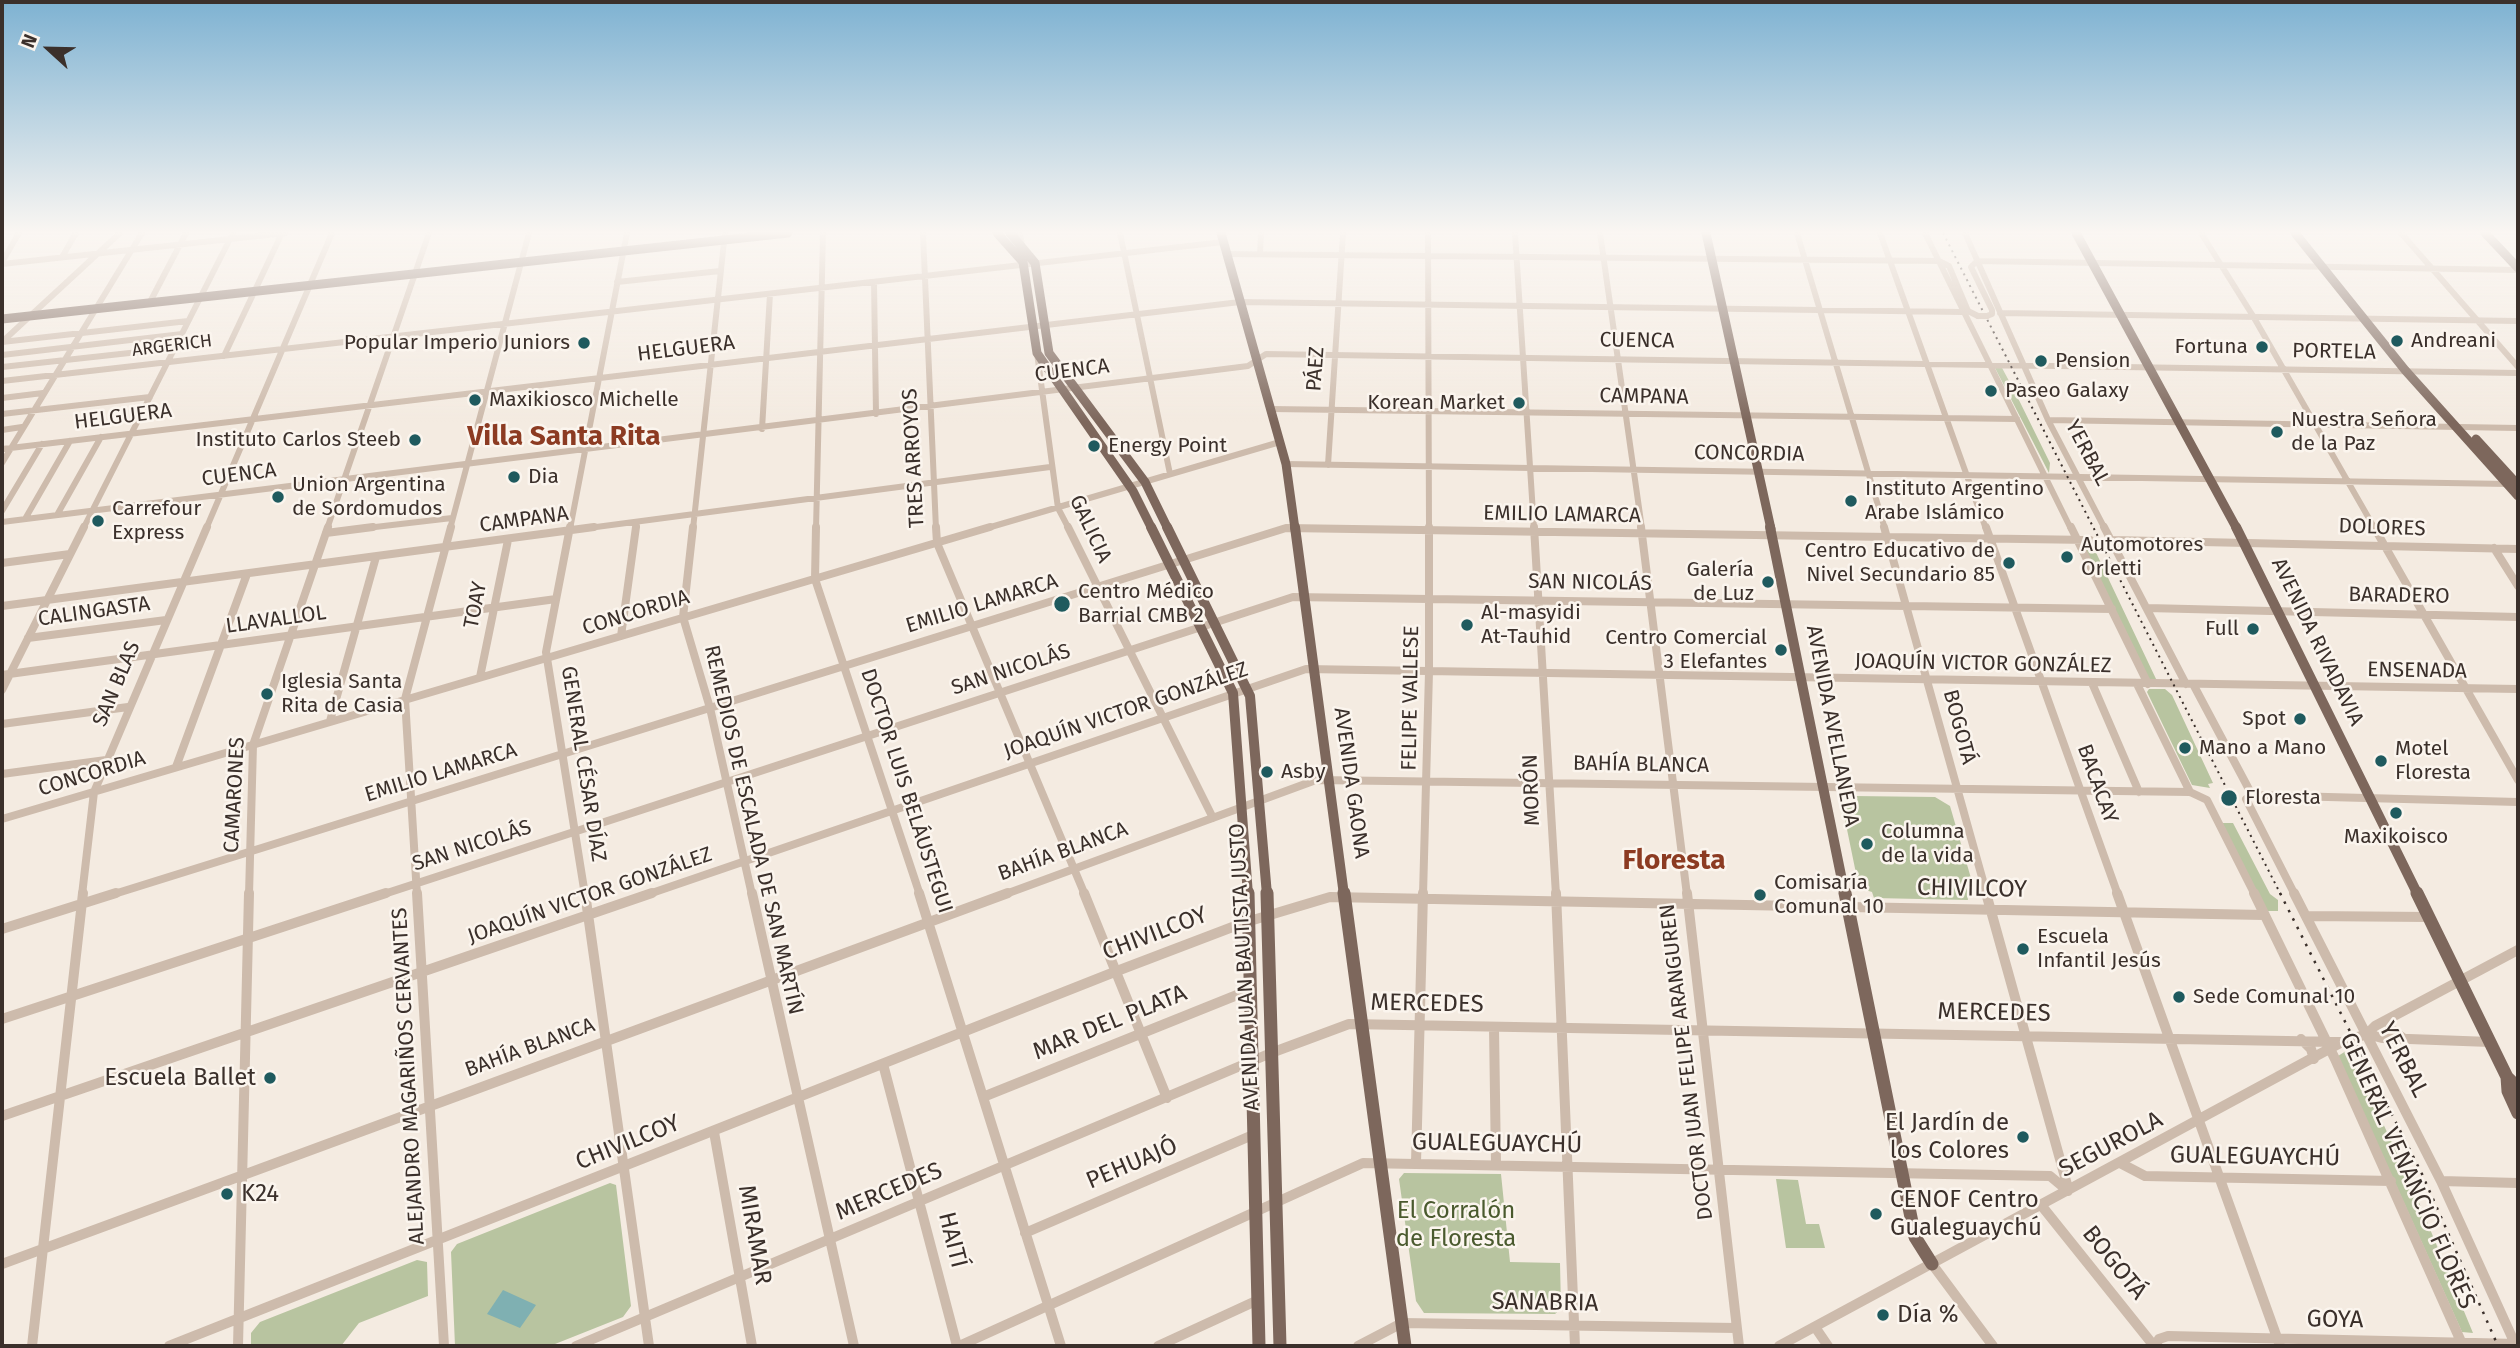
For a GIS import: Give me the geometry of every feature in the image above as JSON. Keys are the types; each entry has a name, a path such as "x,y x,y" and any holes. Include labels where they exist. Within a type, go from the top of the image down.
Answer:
{"main road":[{"path":"2,319 201,296"},
{"name":"AVENIDA JUAN BAUTISTA JUSTO","path":"1028,296 1037,353 1130,486 1233,693 1250,920 1259,1346"},
{"name":"AVENIDA JUAN BAUTISTA JUSTO","path":"1039,296 1049,353 1145,482 1247,688 1269,915 1280,1346"},
{"name":"AVENIDA GAONA","path":"1238,296 1286,464 1405,1346"},
{"name":"AVENIDA AVELLANEDA","path":"1722,296 1915,1237 1931,1264"},
{"name":"AVENIDA RIVADAVIA","path":"2111,296 2181,421 2244,542 2490,1042 2518,1088"},
{"path":"2349,296 2518,496"},
{"path":"2460,427 2518,486"},
{"name":"AVENIDA RIVADAVIA","path":"2513,1077 2508,1091 2518,1113"}],"street":[{"path":"2,342 52,296"},
{"path":"2,463 104,296"},
{"path":"150,302 153,296"},
{"path":"2,690 6,675 28,638 201,296"},
{"path":"224,356 253,296"},
{"name":"SAN BLAS","path":"32,1346 94,792 305,296"},
{"name":"CAMARONES","path":"238,1346 253,745 408,296"},
{"name":"ALEJANDRO MAGARIÑOS CERVANTES","path":"444,1346 405,699 512,296"},
{"name":"GENERAL CÉSAR DÍAZ","path":"615,296 547,658 588,914 649,1346"},
{"name":"REMEDIOS DE ESCALADA DE SAN MARTÍN","path":"718,296 683,617 710,708 854,1346"},
{"name":"ARGERICH","path":"2,381 761,296"},
{"path":"762,429 770,296"},
{"name":"DOCTOR LUIS BELÁUSTEGUI","path":"823,296 815,579 929,922 1061,1346"},
{"path":"874,296 876,414"},
{"name":"TRES ARROYOS","path":"925,296 937,543 1031,762 1167,1098"},
{"path":"1132,296 1170,474"},
{"name":"PÁEZ","path":"1328,465 1339,296"},
{"name":"FELIPE VALLESE","path":"1416,1163 1429,672 1429,296"},
{"name":"MORÓN","path":"1520,296 1551,782 1575,1346"},
{"name":"DOCTOR JUAN FELIPE ARANGUREN","path":"1609,296 1662,676 1739,1346"},
{"name":"BOGOTÁ","path":"1818,296 2068,1191"},
{"name":"BACACAY","path":"1903,296 2279,1343"},
{"path":"1955,296 2148,684"},
{"path":"1962,296 1968,310 1978,316 1987,316 1992,314 1992,310 1985,296"},
{"name":"YERBAL","path":"1992,296 2021,363 2077,477 2249,796 2306,916 2441,1181 2516,1345"},
{"path":"2241,296 2518,780"},
{"path":"2457,296 2518,370"},
{"name":"HELGUERA","path":"2,449 1240,302 1963,312"},
{"path":"2000,313 2518,321"},
{"path":"2,342 188,321"},
{"path":"2,355 182,334"},
{"path":"2,367 175,348"},
{"name":"GALICIA","path":"1037,353 1050,467 1058,508 1213,818"},
{"name":"CUENCA","path":"2,522 702,437 1248,366 1266,355 2150,366"},
{"name":"PORTELA","path":"2150,366 2518,370"},
{"path":"2,398 43,393"},
{"path":"2,414 150,397"},
{"name":"CAMPANA","path":"1271,409 2017,419"},
{"path":"2048,420 2518,428"},
{"path":"2,430 22,427"},
{"path":"57,515 101,437"},
{"path":"25,519 70,441"},
{"name":"CONCORDIA","path":"2,819 1280,442"},
{"path":"2,511 42,444"},
{"name":"CONCORDIA","path":"1286,464 2211,478 2518,486"},
{"name":"CAMPANA","path":"2,606 1050,467"},
{"path":"326,533 452,518"},
{"path":"621,636 637,522"},
{"name":"EMILIO LAMARCA","path":"2,929 1282,529 2090,540"},
{"name":"TOAY","path":"480,677 508,540"},
{"path":"2111,540 2244,542"},
{"name":"DOLORES","path":"2244,542 2518,549"},
{"path":"2494,548 2518,586"},
{"path":"2,563 70,554"},
{"path":"330,721 376,557"},
{"path":"176,767 247,574"},
{"name":"SAN NICOLÁS","path":"2,1019 1201,625 1304,596 2112,609"},
{"name":"LLAVALLOL","path":"6,675 556,599"},
{"path":"2147,608 2278,611"},
{"name":"BARADERO","path":"2278,611 2518,617"},
{"name":"CALINGASTA","path":"28,638 166,620"},
{"name":"JOAQUÍN VICTOR GONZÁLEZ","path":"2,1116 1247,688 1315,668 2316,687"},
{"path":"2092,683 2139,792"},
{"name":"GENERAL VENANCIO FLORES","path":"2137,684 2190,792 2207,800 2264,915 2328,1045 2463,1344"},
{"name":"ENSENADA","path":"2316,687 2518,689"},
{"path":"2,724 128,707"},
{"path":"2,774 106,760"},
{"name":"BAHÍA BLANCA","path":"2,1264 1316,780 2190,792"},
{"path":"2249,796 2518,802"},
{"name":"CHIVILCOY","path":"169,1346 1117,971 1250,920 1330,897 2264,915"},
{"path":"2306,916 2429,917"},
{"name":"SEGUROLA","path":"1779,1346 2314,1059 2328,1045 2367,1034 2390,1018 2518,950"},
{"name":"MAR DEL PLATA","path":"983,1097 1252,989"},
{"path":"2390,1018 2390,1028 2404,1040"},
{"name":"MERCEDES","path":"576,1346 1334,1028 1362,1024 2024,1034 2301,1039 2328,1045"},
{"path":"1494,1027 1496,1165"},
{"path":"2367,1034 2404,1040 2490,1042"},
{"path":"2301,1039 2311,1049 2314,1059"},
{"name":"HAITÍ","path":"883,1064 958,1346"},
{"name":"MIRAMAR","path":"714,1132 752,1346"},
{"name":"PEHUAJÓ","path":"1026,1233 1255,1134"},
{"name":"GUALEGUAYCHÚ","path":"958,1346 1363,1163 2050,1176 2068,1191"},
{"name":"GUALEGUAYCHÚ","path":"2122,1164 2145,1176 2390,1181"},
{"path":"2441,1181 2518,1183"},
{"name":"BOGOTÁ","path":"2041,1206 2155,1346"},
{"path":"1931,1264 1993,1346"},
{"path":"1158,1346 1258,1300"},
{"name":"SANABRIA","path":"1358,1346 1402,1323 1737,1328"},
{"path":"1815,1327 1828,1346"},
{"name":"GOYA","path":"2155,1346 2159,1339 2168,1336 2279,1343 2516,1345"}],"green space":[{"path":"1994,366 2001,366 2015,392 2050,463 2049,473"},
{"path":"2081,542 2091,542 2157,681 2149,680"},
{"name":"Mano a Mano","path":"2149,689 2165,689 2172,695 2213,783 2208,784 2210,788 2192,785 2147,692"},
{"path":"1853,796 1935,797 1950,806 1975,892 1967,893 1968,900 1874,898 1872,892 1859,888 1842,805 1850,804"},
{"path":"2222,823 2233,823 2270,894 2278,900 2278,911 2266,911"},
{"path":"2346,1051 2350,1061 2354,1061 2413,1188 2473,1333 2462,1332 2338,1056"},
{"name":"El Corralón de Floresta","path":"1404,1173 1501,1174 1510,1262 1560,1263 1561,1309 1555,1314 1424,1313 1416,1301 1399,1179"},
{"path":"1776,1179 1798,1180 1806,1224 1819,1224 1825,1248 1786,1248"},
{"path":"610,1183 616,1185 631,1306 623,1317 550,1346 455,1346 451,1252 457,1244"},
{"path":"417,1260 427,1262 428,1296 359,1323 341,1346 251,1346 251,1333 260,1322"}],"water":[{"path":"503,1290 536,1305 520,1328 487,1314"}],"railway":[{"path":"1975,296 2281,895"},
{"path":"2280,893 2422,1174 2498,1346"}],"place":[{"name":"Andreani","path":"2397,341"},
{"name":"Popular Imperio Juniors","path":"584,343"},
{"name":"Fortuna","path":"2262,347"},
{"name":"Pension","path":"2041,361"},
{"name":"Paseo Galaxy","path":"1991,391"},
{"name":"Maxikiosco Michelle","path":"475,400"},
{"name":"Korean Market","path":"1519,403"},
{"name":"Nuestra Señora de la Paz","path":"2277,432"},
{"name":"Instituto Carlos Steeb","path":"415,440"},
{"name":"Energy Point","path":"1094,446"},
{"name":"Dia","path":"514,477"},
{"name":"Union Argentina de Sordomudos","path":"278,497"},
{"name":"Instituto Argentino Arabe Islámico","path":"1851,501"},
{"name":"Carrefour Express","path":"98,521"},
{"name":"Automotores Orletti","path":"2067,557"},
{"name":"Centro Educativo de Nivel Secundario 85","path":"2009,563"},
{"name":"Galería de Luz","path":"1768,582"},
{"name":"Centro Médico Barrial CMB 2","path":"1062,604"},
{"name":"Al-masyidi At-Tauhid","path":"1467,625"},
{"name":"Full","path":"2253,629"},
{"name":"Centro Comercial 3 Elefantes","path":"1781,650"},
{"name":"Iglesia Santa Rita de Casia","path":"267,694"},
{"name":"Spot","path":"2300,719"},
{"name":"Mano a Mano","path":"2185,748"},
{"name":"Motel Floresta","path":"2381,761"},
{"name":"Asby","path":"1267,772"},
{"name":"Floresta","path":"2229,798"},
{"name":"Maxikoisco","path":"2396,813"},
{"name":"Columna de la vida","path":"1867,844"},
{"name":"Comisaría Comunal 10","path":"1760,895"},
{"name":"Escuela Infantil Jesús","path":"2023,949"},
{"name":"Sede Comunal 10","path":"2179,997"},
{"name":"Escuela Ballet","path":"270,1078"},
{"name":"El Jardín de los Colores","path":"2023,1137"},
{"name":"K24","path":"227,1194"},
{"name":"CENOF Centro Gualeguaychú","path":"1876,1214"},
{"name":"Día %","path":"1883,1315"}],"district":[{"name":"Villa Santa Rita","path":"564,437"},
{"name":"Floresta","path":"1674,861"}]}
